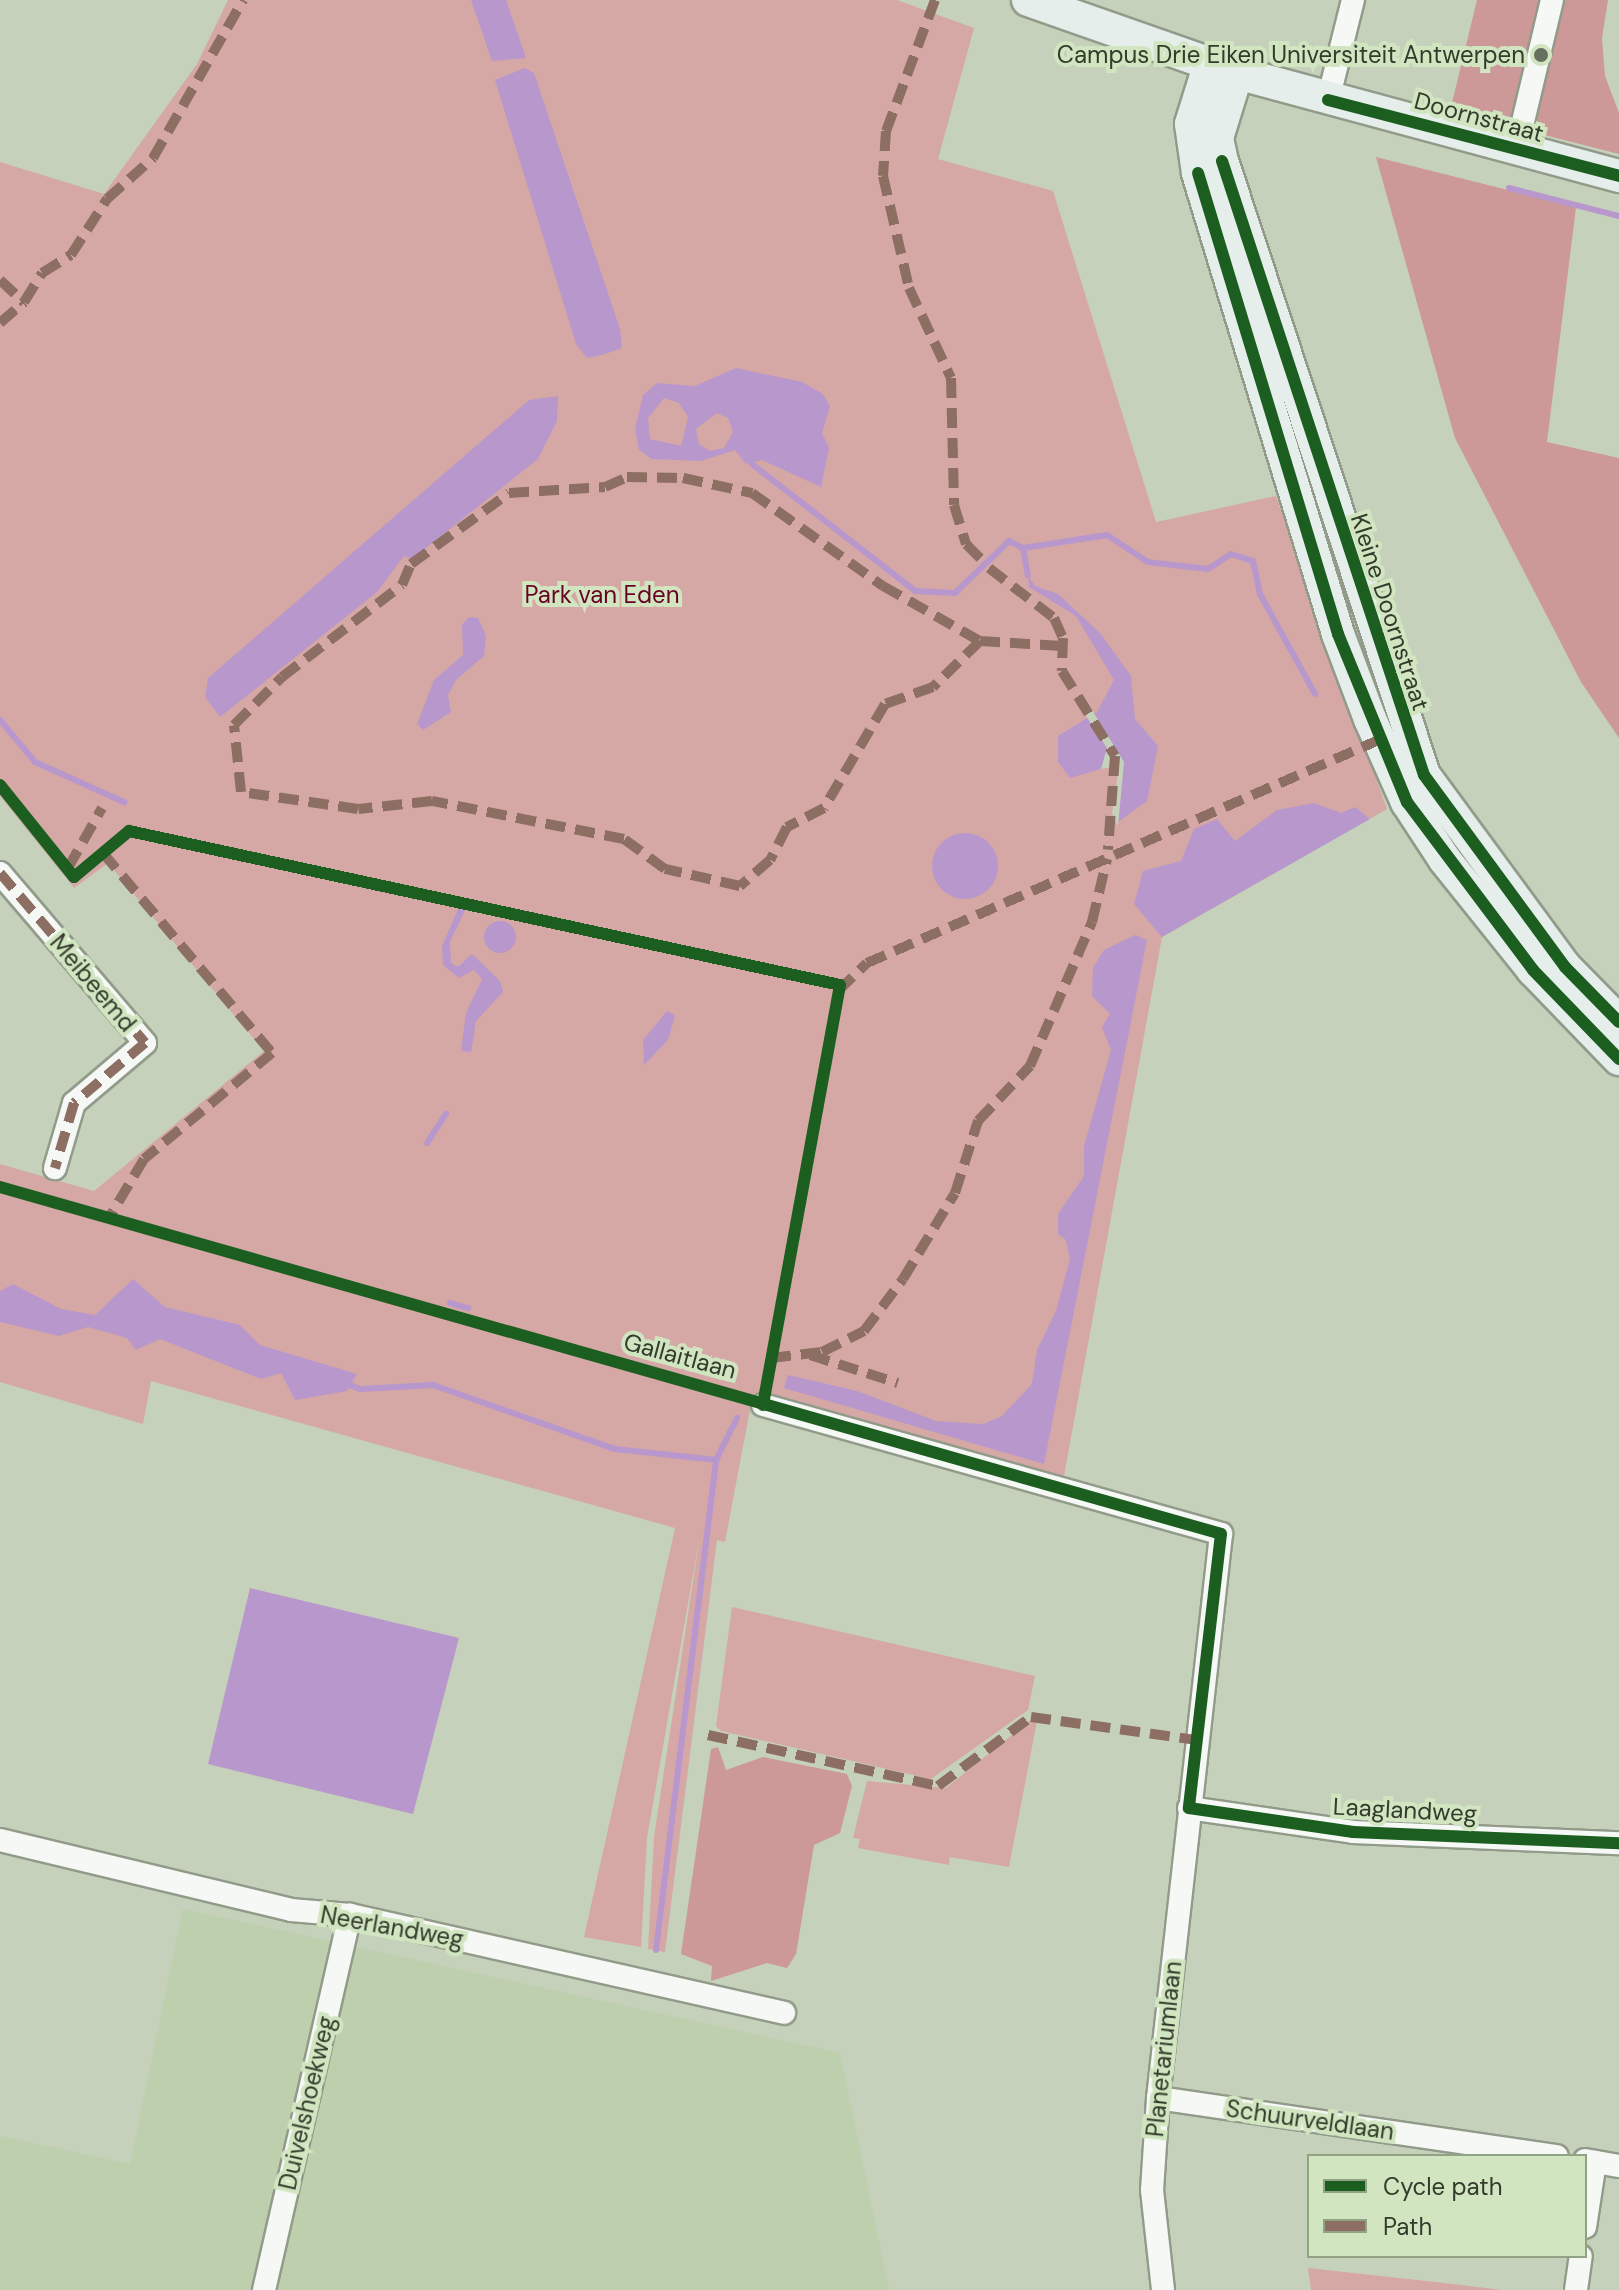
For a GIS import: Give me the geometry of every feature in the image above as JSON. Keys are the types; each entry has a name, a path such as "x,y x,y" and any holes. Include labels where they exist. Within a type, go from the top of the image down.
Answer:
{"street":[{"name":"Doornstraat","path":"1028,0 1223,68 1328,100 1619,176"},
{"path":"1328,100 1353,0"},
{"path":"1516,151 1552,0"},
{"name":"Kleine Doornstraat","path":"1223,68 1217,138 1222,161 1424,775 1565,967 1619,1022"},
{"path":"1223,68 1191,124 1198,173 1338,634 1370,719 1407,802 1445,860 1543,982 1619,1059"},
{"name":"Meibeemd","path":"0,873 145,1043 74,1103 55,1168"},
{"path":"763,1405 1221,1534 1189,1808"},
{"name":"Laaglandweg","path":"1189,1808 1353,1832 1619,1843"},
{"name":"Planetariumlaan","path":"1163,2290 1152,2190 1158,2098 1189,1808"},
{"name":"Neerlandweg","path":"0,1840 291,1910 350,1915 784,2013"},
{"name":"Duivelshoekweg","path":"264,2290 350,1915"},
{"name":"Schuurveldlaan","path":"1158,2098 1543,2154"},
{"path":"1587,2201 1590,2161 1619,2166"},
{"path":"1576,2290 1581,2258"}],"shaded area":[{"path":"471,0 506,0 526,58 492,61"},
{"name":"Campus Drie Eiken Universiteit Antwerpen","path":"1477,0 1608,0 1602,38 1605,76 1619,113 1619,154 1450,111"},
{"path":"525,68 534,73 620,329 622,348 602,355 587,358 576,344 495,80"},
{"path":"1376,157 1576,207 1547,442 1619,458 1619,738 1581,682 1455,438"},
{"path":"736,368 802,382 823,394 830,406 822,433 829,448 821,487 762,460 746,464 735,450 701,461 652,459 639,450 635,429 643,395 657,383 695,386","holes":["664,398 679,403 688,417 681,446 650,439 648,418","717,413 728,418 733,432 724,448 710,451 699,444 696,429"]},
{"path":"558,396 557,421 538,459 412,559 404,556 377,592 220,717 205,697 208,678 529,400"},
{"path":"1028,576 1035,586 1058,594 1100,633 1131,676 1135,719 1158,746 1147,801 1118,822 1124,762 1070,778 1058,762 1058,736 1097,712 1114,680 1076,616 1029,587"},
{"path":"469,617 478,618 486,636 484,656 456,680 448,695 451,712 423,730 417,724 434,680 463,655 462,625"},
{"path":"1314,803 1341,813 1355,807 1370,819 1162,937 1134,904 1143,871 1181,861 1194,829 1217,819 1235,841 1277,810"},
{"path":"965,833 978,836 988,843 995,853 998,866 995,879 988,889 978,896 965,899 952,896 942,889 935,879 932,866 935,853 942,843 952,836"},
{"path":"459,907 466,908 450,942 451,963 458,967 472,954 500,981 503,992 476,1021 471,1052 461,1051 466,1013 482,979 474,970 459,978 443,965 442,946"},
{"path":"500,921 511,926 516,937 511,948 500,953 489,948 484,937 489,926"},
{"path":"1135,935 1147,940 1044,1464 784,1388 788,1375 857,1391 936,1421 983,1424 1002,1416 1032,1384 1037,1350 1056,1311 1070,1259 1066,1240 1058,1234 1058,1214 1084,1176 1084,1146 1111,1050 1102,1027 1110,1014 1092,996 1093,968 1104,950"},
{"path":"667,1011 675,1015 668,1040 644,1065 643,1040"},
{"path":"133,1279 165,1307 240,1325 260,1345 357,1374 347,1391 295,1400 281,1373 261,1379 160,1339 136,1350 127,1338 88,1327 59,1336 0,1322 0,1291 13,1284 61,1309 95,1315"},
{"path":"250,1588 459,1638 413,1814 208,1764"},
{"path":"718,1747 726,1770 763,1757 847,1774 852,1786 840,1833 814,1845 796,1954 787,1968 767,1963 711,1981 712,1966 681,1954 711,1749"},
{"path":"183,1909 840,2053 889,2290 0,2290 0,2136 130,2164"}],"green space":[{"name":"Park van Eden","path":"228,0 897,0 974,28 938,159 1053,191 1156,522 1276,496 1387,809 1162,937 1062,1487 752,1399 725,1542 717,1540 665,1952 648,1949 654,1837 700,1535 647,1838 641,1947 584,1937 675,1528 151,1381 143,1424 0,1382 0,1164 94,1191 264,1051 108,863 74,888 0,796 0,162 104,194 197,64"},
{"path":"732,1607 1035,1676 1028,1710 931,1779 721,1731 716,1726"},
{"path":"1029,1721 1037,1721 1009,1867 950,1857 949,1865 858,1848 860,1839 853,1838 867,1781 946,1788"},
{"path":"1308,2268 1453,2284 1502,2290 1311,2290"}],"pier":[{"path":"1092,710 1124,762 1118,826 1112,813 1119,766 1101,769 1107,748 1086,716"}],"waterway":[{"path":"1509,188 1619,216"},
{"path":"752,464 915,591 955,593 1009,541 1023,548 1028,576"},
{"path":"1023,548 1107,535 1148,562 1208,569 1231,554 1253,561 1260,594 1315,694"},
{"path":"0,720 35,762 124,802"},
{"path":"427,1143 446,1114"},
{"path":"450,1303 468,1308"},
{"path":"345,1383 360,1389 433,1385 615,1449 716,1460"},
{"path":"656,1950 716,1460 737,1418"}],"marked path":[{"path":"0,323 24,302 42,273 71,255 107,199 153,158 243,0"},
{"path":"935,0 886,131 883,176 909,288 951,378 954,505 966,544 983,561"},
{"path":"0,280 24,302"},
{"path":"980,641 933,687 885,704 824,808 787,827 770,860 740,886 665,869 624,839 432,801 358,809 241,792 234,725 282,677 402,585 411,564 509,493 605,487 627,477 683,478 752,493 883,586 980,641 1063,646"},
{"path":"989,568 1054,618 1063,638 1062,671 1115,756 1108,850"},
{"path":"838,991 867,963 1379,740"},
{"path":"68,868 102,808"},
{"path":"103,853 272,1053 144,1159 109,1218"},
{"path":"771,1358 822,1352 864,1331 903,1279 955,1193 978,1121 1030,1066 1092,922 1107,859"},
{"path":"0,873 145,1043 74,1103 55,1168"},
{"path":"810,1355 898,1383"},
{"path":"708,1735 938,1786 1031,1717 1197,1740"}],"cycle path":[{"path":"1328,100 1619,176"},
{"path":"1222,161 1424,775 1565,967 1619,1022"},
{"path":"1198,173 1338,634 1407,802 1533,970 1619,1059"},
{"path":"0,785 74,877 129,831 840,985 763,1405"},
{"name":"Gallaitlaan","path":"0,1187 1221,1534 1189,1808 1353,1832 1619,1843"}],"place":[{"name":"Campus Drie Eiken Universiteit Antwerpen","path":"1541,55"}]}
